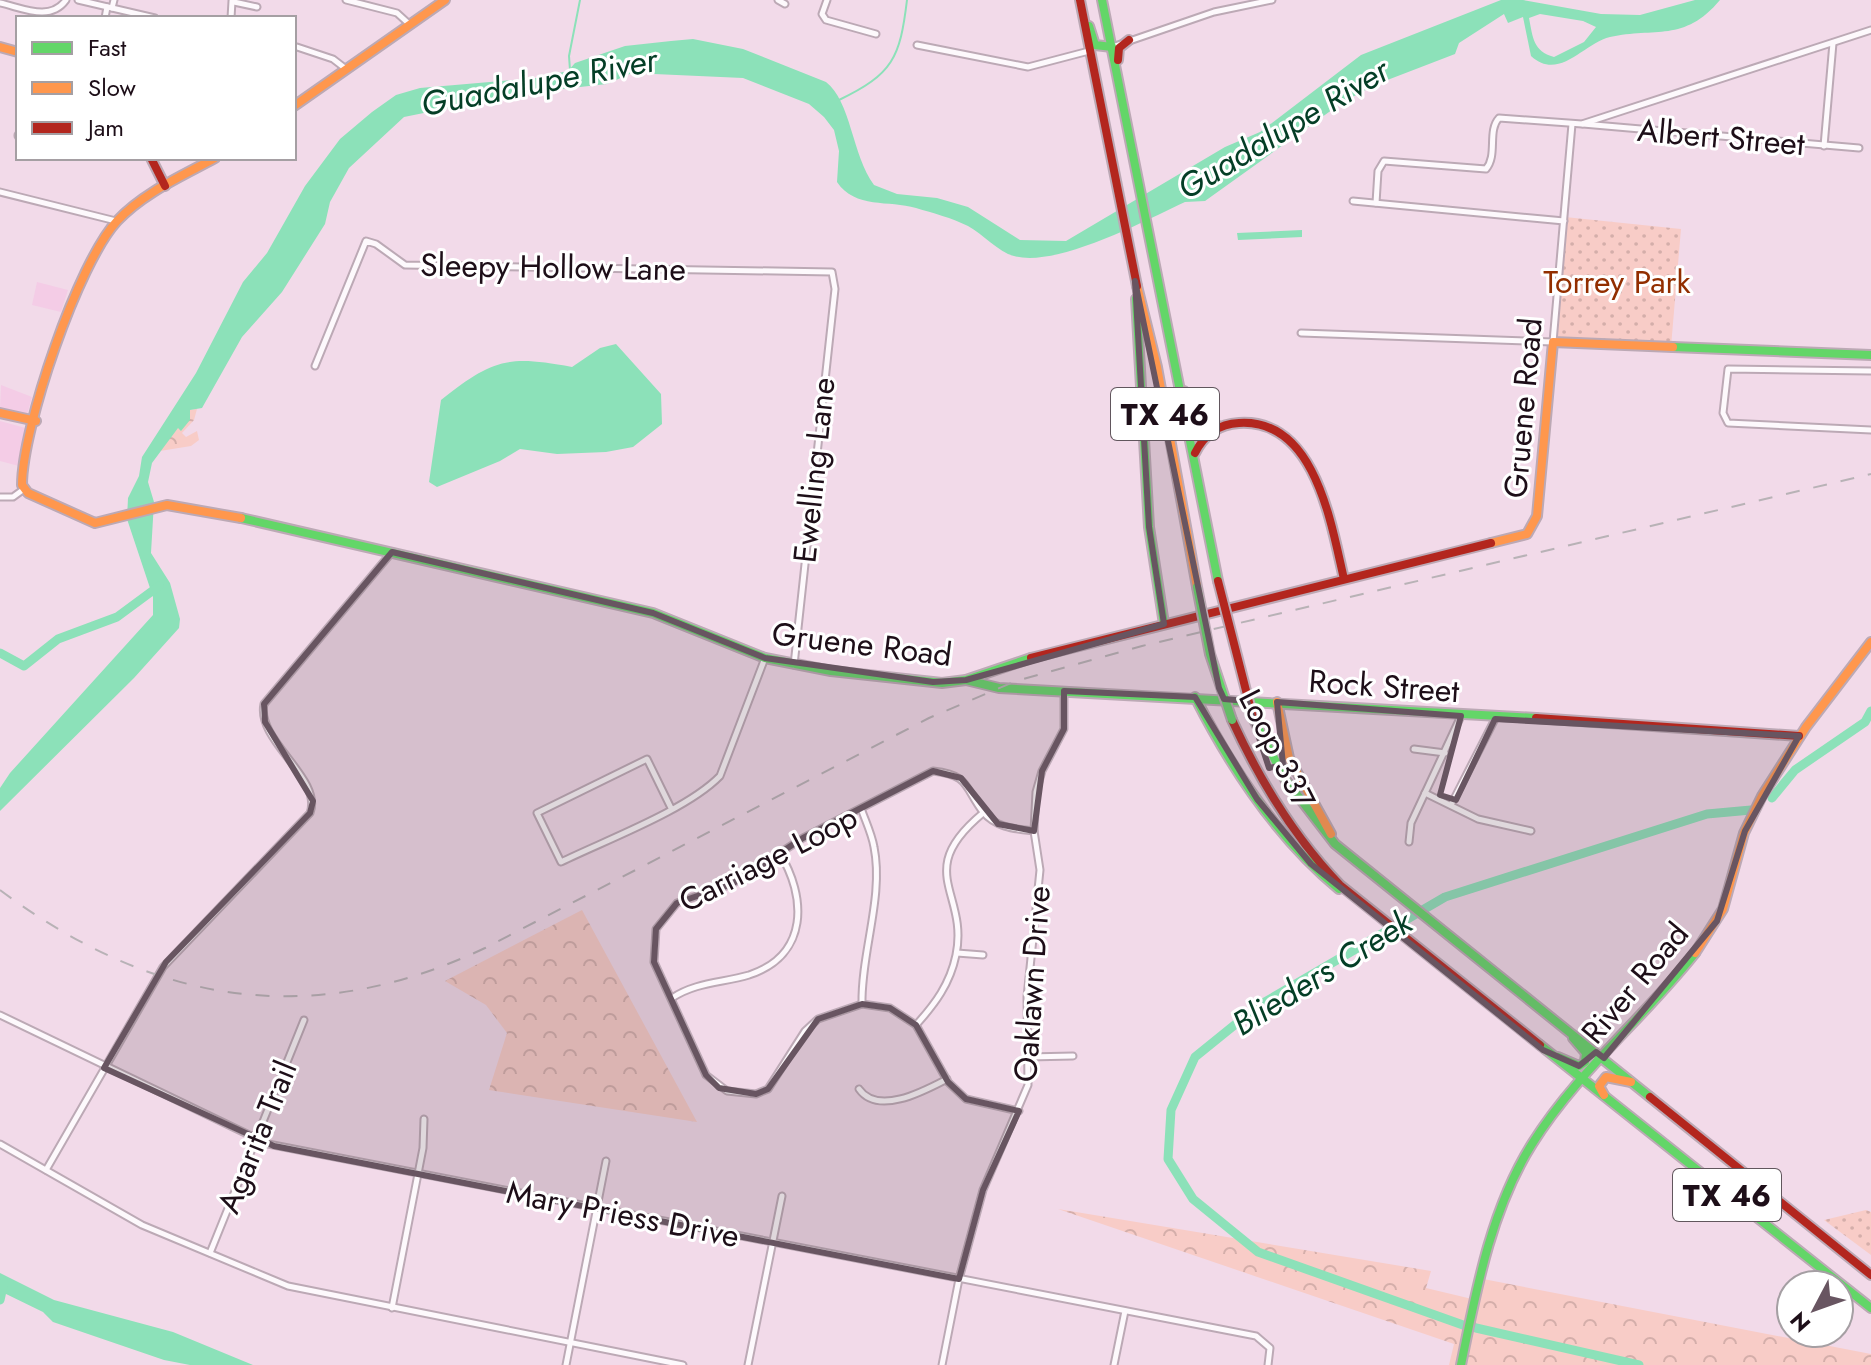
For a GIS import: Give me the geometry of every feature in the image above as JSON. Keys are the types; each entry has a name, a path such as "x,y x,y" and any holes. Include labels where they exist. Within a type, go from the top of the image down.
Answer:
{"main road":[{"path":"296,105 408,23 445,0"},
{"path":"1082,0 1093,43 1102,48 1112,47"},
{"name":"Loop 337","path":"1082,0 1089,51 1135,281 1157,367 1213,666 1232,720 1260,783 1296,837 1320,866 1368,909 1871,1308"},
{"name":"Loop 337","path":"1102,0 1218,581 1253,718 1285,779 1335,844 1349,856 1559,1021 1871,1275"},
{"path":"1109,33 1115,38 1129,40"},
{"path":"1123,105 1125,99 1117,53 1129,40"},
{"path":"152,160 165,186"},
{"path":"24,489 22,471 36,421 79,287 98,245 116,221 165,186 211,160"},
{"path":"1135,281 1149,527 1164,624"},
{"path":"1553,342 1871,355"},
{"name":"Gruene Road","path":"24,489 38,500 85,520 111,522 174,505 392,552 653,613 765,658 794,665 933,682 966,680 1057,650 1519,538 1531,531 1537,516 1553,342"},
{"path":"1178,380 1199,417 1221,426"},
{"path":"0,413 36,421"},
{"path":"1194,455 1201,439 1221,426 1247,421 1269,424 1302,458 1325,500 1344,579"},
{"name":"River Road","path":"1461,1365 1483,1271 1516,1171 1540,1130 1717,921 1729,894 1745,831 1799,736 1871,642"},
{"name":"Rock Street","path":"966,680 982,687 1195,697 1495,719 1799,736"},
{"path":"1195,697 1271,818 1331,883 1368,909"},
{"path":"1277,702 1289,758 1335,844"},
{"path":"1543,1050 1573,1065 1585,1062 1586,1053 1559,1021"},
{"path":"1611,1104 1599,1086 1603,1079 1609,1076 1637,1084"}],"street":[{"path":"0,3 46,14 58,10 66,0"},
{"path":"78,0 147,16"},
{"path":"106,16 114,0"},
{"path":"346,0 397,13 408,23"},
{"path":"778,0 785,4"},
{"path":"827,0 822,14 826,20 876,34"},
{"path":"1112,47 1214,12 1272,0"},
{"path":"232,1 257,7"},
{"path":"1376,203 1378,171 1384,161 1486,169 1491,163 1494,125 1499,118 1582,124 1871,30"},
{"path":"1824,146 1833,43"},
{"path":"917,45 1028,67 1089,51"},
{"path":"297,47 333,59 346,69"},
{"name":"Gruene Road","path":"1553,342 1572,124"},
{"name":"Albert Street","path":"1582,124 1859,148"},
{"path":"0,192 116,221"},
{"path":"1353,201 1564,221"},
{"name":"Sleepy Hollow Lane","path":"315,366 366,241 376,244 405,265 824,269 834,275"},
{"name":"Ewelling Lane","path":"794,665 834,275"},
{"path":"1301,333 1553,342"},
{"path":"1837,368 1841,354"},
{"path":"1841,354 1845,368"},
{"path":"1871,371 1845,368 1728,369 1723,413 1728,423 1871,430"},
{"path":"0,497 13,497 24,489"},
{"path":"46,1170 166,962 310,813 311,794 265,722 264,704 392,552"},
{"path":"671,808 647,759 537,813 561,862 671,808 710,786 720,776 765,658"},
{"name":"Oaklawn Drive","path":"942,1365 959,1279 983,1190 1028,1085 1027,997 1040,870 1034,831 1036,792 1042,771 1064,729 1064,691"},
{"path":"1409,842 1411,823 1461,716"},
{"path":"1451,805 1495,719"},
{"path":"1414,749 1445,753"},
{"name":"Carriage Loop","path":"862,1004 818,1019 805,1031 774,1083 756,1094 733,1093 712,1082 656,970 654,938 666,913 684,899 739,881 779,852 933,771 961,778 970,787 983,813"},
{"path":"1425,793 1478,819 1531,831"},
{"path":"862,811 874,846 876,868 861,972 862,1004 890,1008 916,1025 947,1079 966,1099 1019,1111"},
{"path":"916,1025 948,983 957,953 956,926 945,883 947,862 954,843 983,813 1010,829 1034,831"},
{"path":"672,998 704,983 756,972 786,947 795,931 800,905 796,882 779,852"},
{"path":"957,953 983,955"},
{"name":"Mary Priess Drive","path":"0,1015 257,1140 1256,1336 1268,1344 1268,1365"},
{"name":"Agarita Trail","path":"210,1253 304,1020"},
{"path":"1028,1057 1073,1056"},
{"path":"859,1089 865,1097 884,1101 925,1091 947,1079"},
{"path":"392,1308 418,1174 424,1119"},
{"path":"0,1144 142,1225 308,1292 683,1365"},
{"path":"566,1365 606,1161"},
{"path":"748,1365 782,1196"},
{"path":"1114,1365 1125,1311"}],"highlighted area":[{"path":"1135,281 1219,688 1224,699 1247,701 1269,768 1283,765 1277,702 1461,716 1440,795 1456,800 1495,719 1799,736 1745,831 1717,921 1612,1050 1604,1058 1596,1052 1579,1066 1543,1050 1311,864 1257,799 1195,697 1064,691 1064,729 1042,771 1034,831 998,824 961,778 933,771 803,838 732,884 677,903 656,929 654,962 706,1075 719,1088 756,1094 768,1089 818,1019 862,1004 890,1008 916,1025 948,1082 966,1099 1019,1111 983,1190 959,1279 274,1146 104,1068 166,962 310,813 313,801 265,722 264,704 392,552 653,613 765,658 933,682 966,680 1164,624 1149,527"}],"shaded area":[{"path":"37,282 68,290 61,312 32,305"},
{"path":"1,385 32,397 27,415 0,410"},
{"path":"0,421 29,429 19,466 0,461"}],"green space":[{"name":"Torrey Park","path":"1565,217 1681,229 1671,347 1553,342"},
{"path":"197,409 194,420 182,433 186,437 197,431 199,440 191,446 160,451 178,427 181,430 190,410"},
{"path":"582,910 697,1122 489,1090 507,1033 486,1005 445,981"},
{"path":"1058,1209 1431,1271 1426,1288 1472,1299 1478,1278 1775,1335 1775,1349 1845,1349 1871,1354 1871,1365 1449,1365 1454,1344"},
{"path":"1866,1210 1871,1212 1871,1255 1824,1220"}],"water":[{"name":"Guadalupe River","path":"1501,0 1523,0 1601,14 1640,15 1695,0 1720,0 1694,23 1668,31 1610,37 1552,65 1541,63 1531,56 1523,17 1508,23 1504,14 1459,43 1455,54 1377,84 1343,102 1205,201 1185,202 1077,249 1032,258 1008,254 968,226 949,218 916,208 863,200 844,191 837,182 839,151 834,130 824,117 809,104 743,78 632,73 607,84 517,94 404,117 349,168 330,202 325,224 282,292 242,337 202,408 190,410 190,420 181,431 178,428 152,463 148,482 154,502 151,553 170,583 180,619 179,628 134,678 0,811 0,788 10,773 153,615 153,597 127,519 128,498 139,476 142,457 196,373 243,282 267,253 305,186 340,139 396,95 420,88 536,78 568,71 575,63 625,46 693,39 743,49 826,82 841,102 861,159 874,185 897,194 937,198 968,207 1020,240 1066,241 1225,147 1260,132 1361,55","holes":["1540,14 1583,21 1596,27 1584,42 1554,57 1538,47 1529,18"]},
{"path":"1302,230 1302,237 1238,240 1237,233"},
{"path":"616,344 661,394 662,424 633,447 606,452 557,454 520,449 500,461 437,487 429,482 441,400 459,386 488,368 516,361 572,367 600,348"},
{"path":"0,1273 54,1300 173,1332 253,1365 190,1365 164,1360 53,1322 43,1312 0,1290"}],"waterway":[{"name":"Guadalupe River","path":"570,70 569,56 580,0"},
{"path":"839,100 871,82 891,62 901,36 907,0"},
{"path":"0,653 24,666 58,639 117,617 159,586"},
{"name":"Blieders Creek","path":"1772,798 1795,770 1865,722 1871,711"},
{"name":"Blieders Creek","path":"1463,1325 1258,1252 1193,1199 1168,1159 1171,1110 1195,1057 1258,1006 1445,897 1707,814 1751,810"},
{"path":"0,1300 4,1282"},
{"name":"Blieders Creek","path":"1476,1328 1639,1365"}],"railway":[{"path":"0,890 58,929 116,959 175,980 234,993 295,996 357,990 420,974 485,948 929,718 1016,681 1142,646 1871,474"}],"traffic: fast":[{"path":"1102,0 1218,581"},
{"path":"1089,26 1095,45 1112,47"},
{"path":"1136,299 1149,527 1164,624"},
{"path":"1673,347 1871,355"},
{"path":"241,518 653,613 765,658 831,671 942,683 966,680 1031,658"},
{"path":"1197,587 1210,654 1232,720"},
{"path":"966,680 999,688 1536,718"},
{"path":"1195,697 1224,750 1257,800 1295,847 1339,889"},
{"path":"1253,718 1285,779 1335,844 1650,1097"},
{"path":"1461,1365 1495,1223 1532,1144 1569,1093 1695,953"},
{"path":"1558,1057 1579,1066 1585,1062 1586,1053 1573,1038"},
{"path":"1540,1045 1871,1308"}],"traffic: slow":[{"path":"296,105 445,0"},
{"path":"0,47 16,51"},
{"path":"211,160 163,186 127,211 102,242 55,347 31,426 22,485 28,493 95,523 167,505 241,518"},
{"path":"1137,286 1157,367 1197,587"},
{"path":"1491,543 1527,534 1537,516 1553,342 1673,347"},
{"path":"1184,391 1199,417 1218,426"},
{"path":"0,413 36,421"},
{"path":"1695,953 1723,909 1744,833 1762,796 1806,727 1871,642"},
{"path":"1277,702 1289,758 1331,834"},
{"path":"1604,1095 1599,1086 1606,1077 1631,1082"}],"traffic: jam":[{"path":"1080,0 1137,286"},
{"path":"1118,60 1119,48 1129,40"},
{"path":"152,160 165,186"},
{"path":"1195,453 1213,432 1232,424 1265,426 1286,437 1302,455 1315,478 1333,530 1344,579"},
{"path":"1031,658 1491,543"},
{"path":"1218,581 1253,718"},
{"path":"1536,718 1799,736"},
{"path":"1232,720 1279,807 1307,847 1340,885 1540,1045"},
{"path":"1650,1097 1871,1275"}]}
